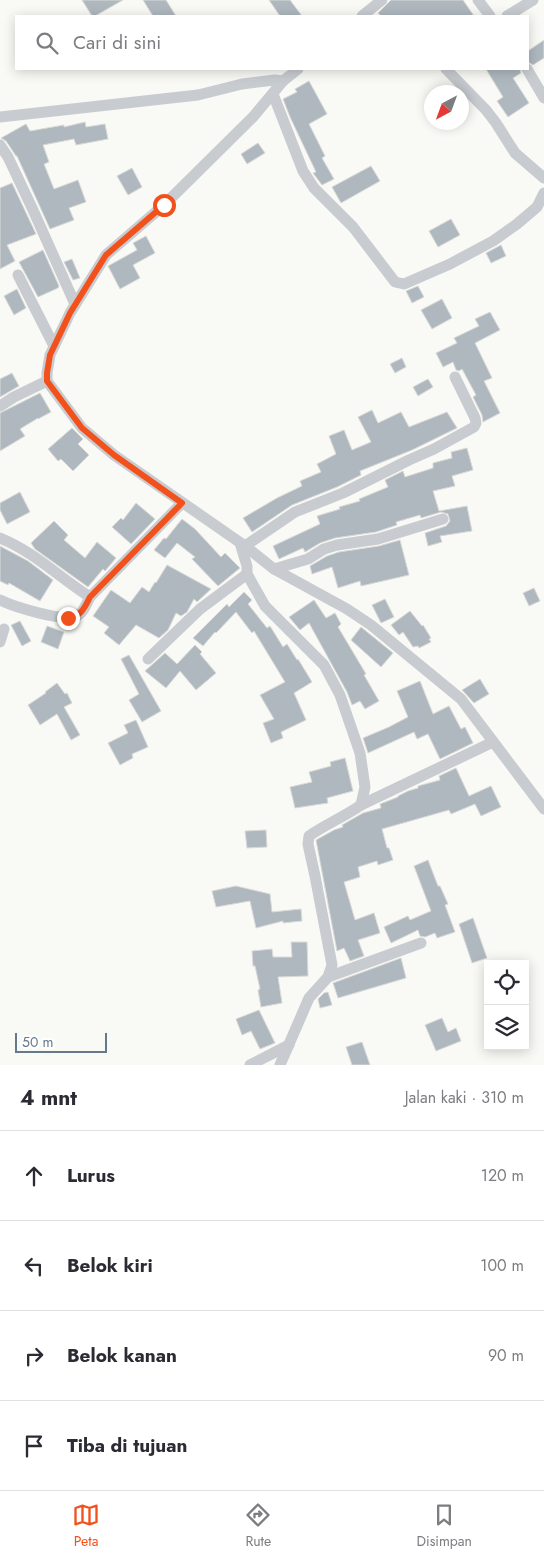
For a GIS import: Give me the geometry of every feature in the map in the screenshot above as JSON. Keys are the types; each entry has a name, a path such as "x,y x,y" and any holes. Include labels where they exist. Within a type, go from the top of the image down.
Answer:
{"street":[{"path":"363,15 382,0"},
{"path":"478,0 489,15"},
{"path":"509,15 533,0"},
{"path":"297,70 283,81 253,117 164,205 106,255 75,304 54,346 50,355 47,381 82,428 114,455 243,544 274,569 372,625 461,699 544,809"},
{"path":"447,70 486,110 515,153 544,178"},
{"path":"528,70 544,98"},
{"path":"0,117 198,95 242,84 283,81"},
{"path":"273,94 303,170 314,188 353,228 395,282 404,284 450,264 493,241 537,207 544,193"},
{"path":"0,145 8,157 33,210 75,304"},
{"path":"18,274 54,346"},
{"path":"243,544 295,512 343,493 434,449 474,427 476,423 475,418 455,377"},
{"path":"0,406 47,381"},
{"path":"0,600 33,612 68,618 76,617 82,612 90,597 182,503"},
{"path":"274,569 308,559 324,549 337,545 378,539 443,519"},
{"path":"0,538 10,542 90,597"},
{"path":"243,544 247,574 265,606 324,665 340,695 360,753 365,787 361,804"},
{"path":"148,659 200,609 247,574"},
{"path":"0,642 4,629"},
{"path":"280,1065 309,998 328,977 332,965 308,836 348,814 361,804 493,742"},
{"path":"328,977 421,943"},
{"path":"250,1065 289,1045"}],"building":[{"path":"82,0 123,0 97,15 91,15"},
{"path":"143,0 166,0 175,15 152,15"},
{"path":"269,0 290,0 301,15 279,15"},
{"path":"391,0 463,0 473,15 380,15 378,13"},
{"path":"544,40 544,58 533,65 529,63 529,50"},
{"path":"487,70 520,70 521,73 513,78 529,103 508,117 497,101 503,97"},
{"path":"309,81 327,114 309,124 325,156 322,158 334,179 322,185 313,173 316,172 283,99 297,92 295,89"},
{"path":"85,122 86,127 105,124 108,139 76,145 74,139 43,145 49,162 44,164 54,189 78,180 86,202 69,208 74,220 50,229 17,156 6,141 1,138 26,124 30,131 64,125 64,127"},
{"path":"258,143 265,153 247,164 241,154"},
{"path":"371,166 380,181 341,203 332,187"},
{"path":"132,168 142,187 128,195 117,176"},
{"path":"12,183 36,234 7,245 15,261 0,269 0,188"},
{"path":"451,219 460,235 438,247 429,231"},
{"path":"146,236 155,253 133,265 140,278 120,289 108,266 137,250 133,243"},
{"path":"501,245 506,256 491,263 486,253"},
{"path":"43,250 59,286 38,297 19,262"},
{"path":"72,259 80,278 73,280 64,262"},
{"path":"418,286 424,297 412,303 406,291"},
{"path":"17,289 26,308 14,315 4,296"},
{"path":"442,299 452,318 432,329 421,310"},
{"path":"490,312 500,330 475,343 492,378 484,381 500,413 483,422 482,415 473,397 476,395 462,369 456,370 453,362 443,367 436,353 457,343 454,338 479,326 475,319"},
{"path":"402,358 406,367 395,373 390,364"},
{"path":"12,373 19,386 0,397 0,379"},
{"path":"428,379 433,387 418,396 413,387"},
{"path":"40,393 51,412 20,429 25,436 0,451 0,413"},
{"path":"372,410 378,423 401,412 409,427 447,412 457,428 412,450 360,471 361,475 337,487 292,505 252,532 243,518 302,486 300,481 321,472 317,464 336,454 329,436 344,430 352,450 371,442 358,417"},
{"path":"72,428 83,439 78,444 89,455 73,471 61,459 58,461 48,449"},
{"path":"467,448 473,470 452,476 455,486 433,491 439,511 467,506 472,531 440,536 442,542 428,546 425,533 446,526 450,521 448,514 441,512 421,518 420,515 396,522 397,525 376,532 335,538 320,543 305,552 303,548 279,559 273,546 320,524 317,516 360,501 359,499 388,487 385,480 403,471 405,477 433,468 433,463 452,458 451,452"},
{"path":"20,492 30,512 7,524 0,510 0,503"},
{"path":"136,503 155,519 131,544 112,527 121,518 123,520"},
{"path":"182,519 195,529 221,557 225,553 240,568 218,586 192,559 195,557 177,543 165,558 154,550 164,538 166,539"},
{"path":"54,521 68,535 64,540 85,558 97,542 116,558 105,571 103,569 88,587 35,549 31,543"},
{"path":"400,540 409,575 361,586 360,581 338,588 332,567 312,574 310,566 327,556"},
{"path":"0,546 28,561 53,580 40,601 9,583 8,585 0,581"},
{"path":"167,565 211,589 197,602 194,599 187,612 181,616 176,613 168,630 159,638 136,625 119,645 104,633 109,627 93,616 111,590 130,603 142,587 149,592"},
{"path":"534,588 540,601 529,606 523,593"},
{"path":"244,592 252,600 248,604 267,628 270,626 283,647 287,644 312,682 294,693 306,720 281,732 283,738 271,743 263,723 274,719 260,695 285,682 254,631 252,633 236,612 203,646 193,638 227,604 229,607"},
{"path":"385,599 394,617 381,623 372,605"},
{"path":"314,600 326,618 335,613 341,624 338,627 366,674 364,675 379,701 365,709 360,701 352,705 347,692 309,623 300,630 289,617"},
{"path":"410,611 423,625 431,638 429,639 431,642 419,648 418,646 413,647 403,632 399,635 391,625"},
{"path":"20,621 31,641 22,646 11,625"},
{"path":"47,626 64,632 58,649 41,642"},
{"path":"361,627 393,653 381,667 351,640"},
{"path":"195,645 216,673 196,690 180,671 166,688 145,671 165,653 177,664"},
{"path":"129,655 161,711 142,722 129,700 139,694 121,659"},
{"path":"480,679 489,694 474,703 462,690"},
{"path":"420,681 433,714 449,706 461,729 465,727 473,743 440,759 428,734 417,739 414,732 368,753 363,738 408,717 397,691"},
{"path":"57,683 65,694 67,693 72,703 64,707 80,735 71,740 57,714 40,725 28,705"},
{"path":"136,720 148,747 132,754 133,758 120,765 108,743 128,733 124,725"},
{"path":"345,758 353,791 327,798 328,803 295,808 290,787 312,782 309,772 331,766 330,762"},
{"path":"456,768 469,796 491,786 501,807 481,816 475,804 451,814 449,810 382,829 387,848 389,848 393,860 378,865 377,861 358,867 360,877 344,882 355,920 374,913 380,933 358,940 364,956 350,961 344,948 337,951 316,840 343,827 342,825 363,813 381,808 380,804 418,788 418,786 440,780 439,776"},
{"path":"266,830 267,847 247,848 245,831"},
{"path":"428,860 438,886 440,886 448,904 445,905 455,932 437,938 435,933 425,937 420,936 418,930 391,943 384,927 408,916 410,920 431,911 414,866"},
{"path":"236,886 270,894 272,912 301,909 302,921 283,923 283,921 256,928 250,901 216,907 212,891"},
{"path":"473,918 487,958 472,963 459,924"},
{"path":"291,942 307,942 308,976 278,977 282,1003 261,1007 258,990 260,989 255,966 253,966 252,951 272,949 273,957 292,957"},
{"path":"401,958 406,978 338,998 333,983"},
{"path":"328,992 332,1005 320,1008 318,999"},
{"path":"259,1010 275,1043 260,1049 251,1031 242,1035 236,1019"},
{"path":"442,1018 448,1032 456,1028 461,1041 436,1051 425,1025"},
{"path":"362,1042 370,1065 352,1065 346,1047"}],"route":[{"path":"68,618 76,617 82,612 90,597 182,503 114,455 82,428 47,381 50,355 70,313 106,255 164,205"}]}
